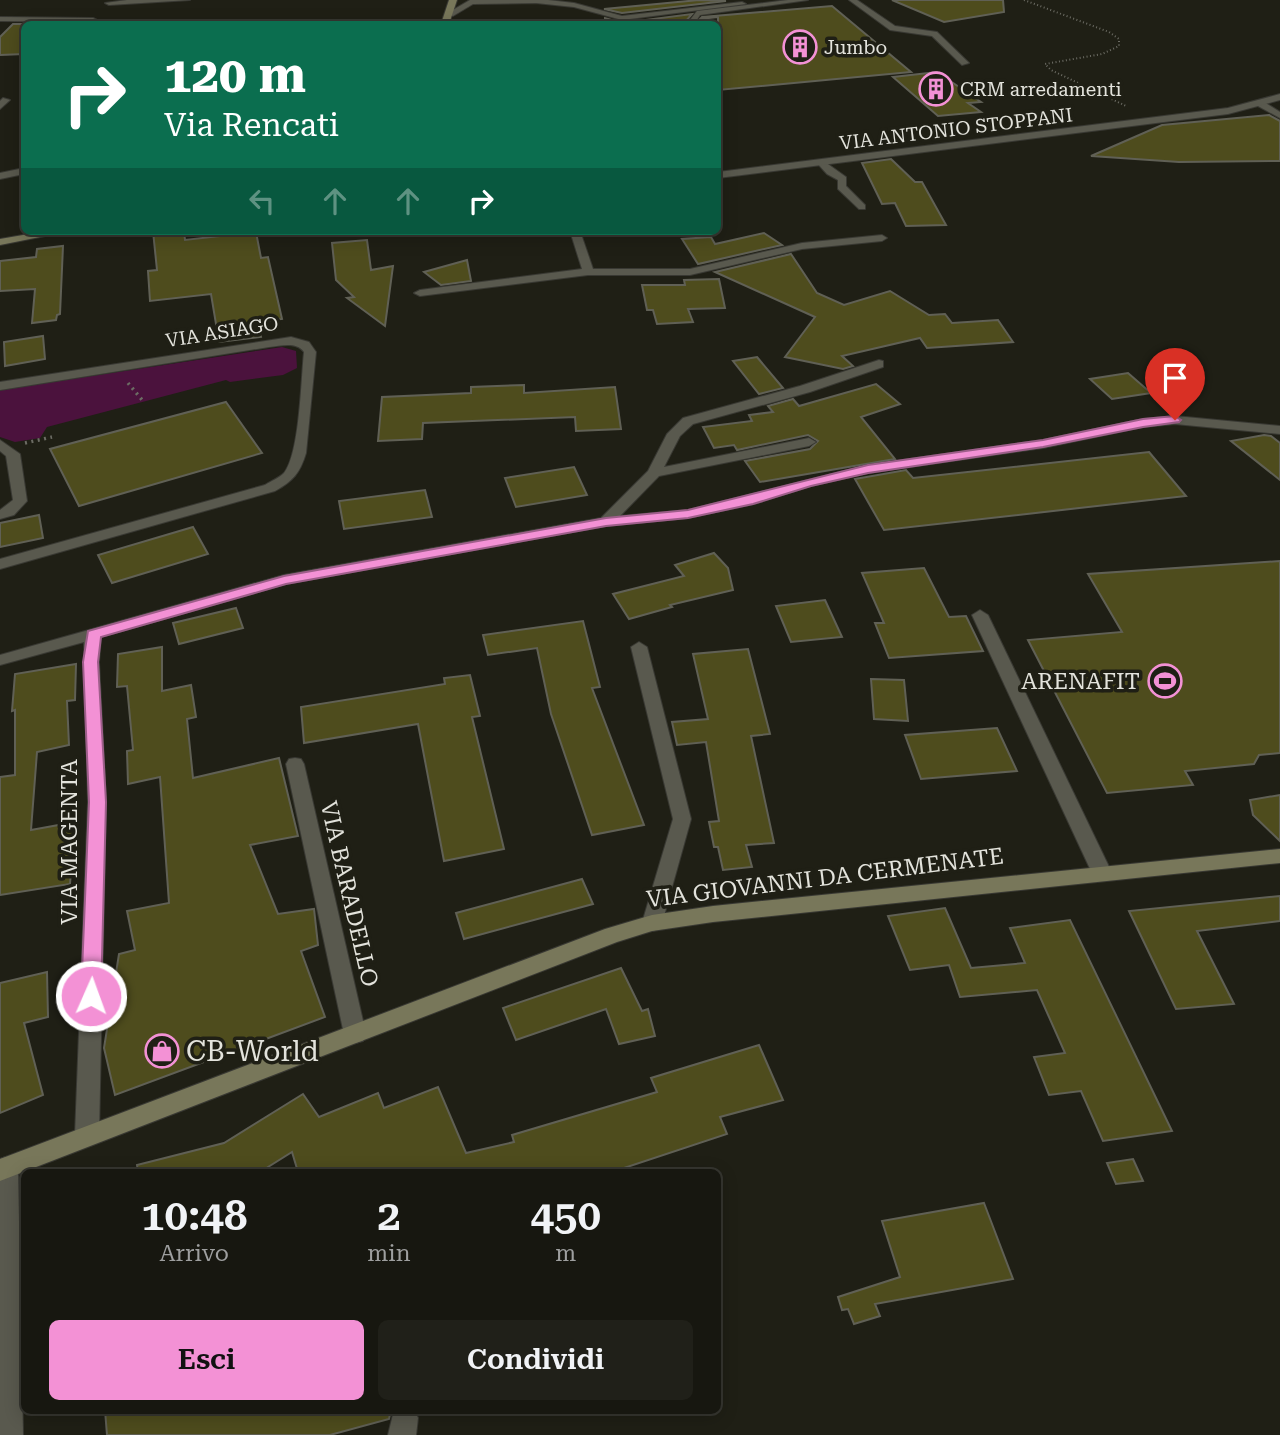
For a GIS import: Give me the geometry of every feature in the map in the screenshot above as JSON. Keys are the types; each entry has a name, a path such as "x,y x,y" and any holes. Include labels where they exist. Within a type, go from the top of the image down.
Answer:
{"main road":[{"path":"447,21 453,0"},
{"path":"0,242 41,235"},
{"name":"VIA GIOVANNI DA CERMENATE","path":"3,1169 535,962 652,923 713,914 1280,856"}],"street":[{"path":"91,21 110,2 186,0"},
{"path":"450,15 471,2 536,1 574,5 622,18 742,4"},
{"path":"0,19 60,21"},
{"name":"VIA ANTONIO STOPPANI","path":"721,175 1157,121 1261,104 1280,97"},
{"path":"0,176 21,172"},
{"path":"576,235 588,272"},
{"path":"420,293 588,272 690,272 802,246 856,243 882,238"},
{"name":"VIA ASIAGO","path":"0,386 269,343 291,341 305,345 310,352 296,464 288,478 270,488 0,564"},
{"path":"606,522 654,473 674,434 688,421 805,389 879,364"},
{"path":"0,660 284,580 606,522 688,514 749,501 807,483 868,469 1043,444 1143,423 1175,420 1280,430"},
{"path":"654,473 809,442"},
{"path":"0,444 13,454 20,501 9,512 0,515"},
{"path":"980,615 1102,873"},
{"name":"VIA MAGENTA","path":"87,1135 97,802 91,662 93,635"},
{"path":"639,647 682,820 652,923"},
{"name":"VIA BARADELLO","path":"295,764 355,1034"},
{"path":"3,1169 9,1435"}],"lane":[{"path":"692,21 696,13 805,0"},
{"path":"852,0 892,29 934,34 965,63"},
{"path":"1261,104 1280,116"},
{"path":"822,164 843,178 841,187 862,207"}],"path":[{"path":"1024,0 1109,32 1119,39 1119,46 1111,52 1054,60 1045,64 1051,70 1157,121"},
{"path":"126,382 143,401"}],"shaded area":[{"path":"282,347 296,351 297,368 283,375 230,382 226,380 47,427 40,438 15,442 0,437 0,390"}],"building":[{"path":"699,0 726,1 622,13 604,9"},
{"path":"892,0 1003,0 1004,12 944,22"},
{"name":"Jumbo","path":"832,6 911,72 721,90 721,21 718,21 718,17 700,19 702,17"},
{"path":"692,14 686,21 638,21"},
{"path":"13,24 21,24 21,54 0,55 0,37"},
{"name":"CRM arredamenti","path":"937,72 981,102 968,103 981,112 938,116 893,77"},
{"path":"1269,115 1280,121 1280,161 1179,162 1091,156 1162,125"},
{"path":"891,159 915,182 922,182 946,225 906,226 895,203 882,204 862,163"},
{"path":"764,233 782,245 698,264 682,239 711,237 715,244"},
{"path":"153,235 184,235 185,240 257,235 261,258 268,257 282,319 258,322 261,337 219,342 211,294 150,301 148,271 157,270"},
{"path":"367,240 371,270 393,266 385,326 347,298 354,297 336,280 332,243"},
{"path":"63,246 60,314 56,320 32,323 35,289 0,291 0,261 36,257 37,249"},
{"path":"791,254 817,293 844,305 890,291 929,315 945,314 952,323 998,320 1013,342 927,348 920,338 842,356 853,366 843,369 785,357 815,317 715,272"},
{"path":"467,260 471,281 441,285 424,272"},
{"path":"719,279 725,308 688,309 693,322 657,324 653,310 647,310 642,285 685,285 684,280"},
{"path":"43,336 45,359 5,366 4,342"},
{"path":"757,357 783,388 759,394 733,361"},
{"path":"1128,373 1151,393 1112,399 1090,379"},
{"path":"876,384 900,404 861,417 895,459 760,482 745,461 810,449 818,441 808,435 737,450 734,445 714,448 703,427 752,421 749,415 773,412 768,406 793,399 799,406"},
{"path":"524,385 524,393 615,387 621,429 576,431 575,417 423,423 422,439 378,441 382,397 471,393 471,387"},
{"path":"226,402 262,453 79,506 50,449"},
{"path":"1271,436 1280,443 1280,480 1231,441"},
{"path":"1149,452 1186,496 884,530 855,479 906,470 913,478"},
{"path":"574,467 587,495 516,507 505,478"},
{"path":"425,490 432,517 344,529 339,501"},
{"path":"39,515 43,538 0,547 0,523"},
{"path":"193,527 208,554 112,583 98,555"},
{"path":"714,553 728,568 733,590 670,605 672,607 629,619 613,594 684,576 675,565"},
{"name":"ARENAFIT","path":"1280,561 1280,753 1259,755 1254,764 1185,771 1193,785 1107,793 1028,640 1122,632 1088,574"},
{"path":"924,568 949,617 966,616 983,651 889,658 875,623 884,623 862,573"},
{"path":"825,600 842,637 791,642 776,606"},
{"path":"236,608 243,628 179,644 173,623"},
{"path":"583,621 600,687 592,688 644,825 592,835 551,714 537,648 488,655 483,635"},
{"path":"162,647 162,691 191,685 196,717 187,719 193,778 279,758 298,836 250,845 278,914 314,909 318,945 301,951 325,1017 115,1095 104,1048 119,954 135,950 127,911 169,903 160,777 128,784 127,751 133,750 127,686 117,687 118,654"},
{"path":"748,649 770,734 751,736 774,843 746,845 752,867 723,870 718,847 714,847 709,822 719,821 706,742 677,745 672,722 708,719 693,654"},
{"path":"76,664 75,700 67,701 69,745 37,752 31,830 75,822 70,884 0,895 0,777 15,775 15,710 12,711 15,674"},
{"path":"470,675 480,716 472,717 504,849 444,861 418,724 304,743 301,707 445,684 444,678"},
{"path":"871,679 904,680 908,721 874,719"},
{"path":"997,728 1017,771 921,779 905,735"},
{"path":"1280,795 1280,841 1253,815 1250,800"},
{"path":"582,879 593,904 464,939 456,913"},
{"path":"1280,896 1280,921 1197,931 1234,1004 1176,1009 1129,911"},
{"path":"945,908 971,968 1025,963 1010,928 1070,920 1172,1131 1103,1141 1081,1091 1049,1095 1034,1057 1065,1053 1037,990 960,997 949,965 910,970 888,916"},
{"path":"621,968 642,1011 648,1009 655,1036 619,1044 606,1009 516,1040 503,1008"},
{"path":"47,972 48,1017 24,1023 43,1095 0,1113 0,983"},
{"path":"759,1045 783,1100 720,1117 727,1134 621,1169 297,1169 292,1152 265,1169 138,1169 137,1165 224,1143 303,1094 319,1117 378,1093 384,1108 438,1087 466,1153 514,1142 512,1135 657,1092 651,1078"},
{"path":"1133,1159 1143,1181 1116,1184 1107,1163"},
{"path":"984,1203 1013,1279 875,1304 880,1316 854,1324 848,1309 842,1310 838,1297 900,1277 882,1221"},
{"path":"105,1414 390,1414 389,1419 330,1435 107,1435"}],"place":[{"name":"Jumbo","path":"800,47"},
{"name":"CRM arredamenti","path":"936,89"},
{"name":"ARENAFIT","path":"1165,681"},
{"name":"CB-World","path":"162,1051"}],"route":[{"path":"91,996 97,802 91,662 93,635 284,580 606,522 688,514 749,501 807,483 868,469 1043,444 1143,423 1175,420"}]}
